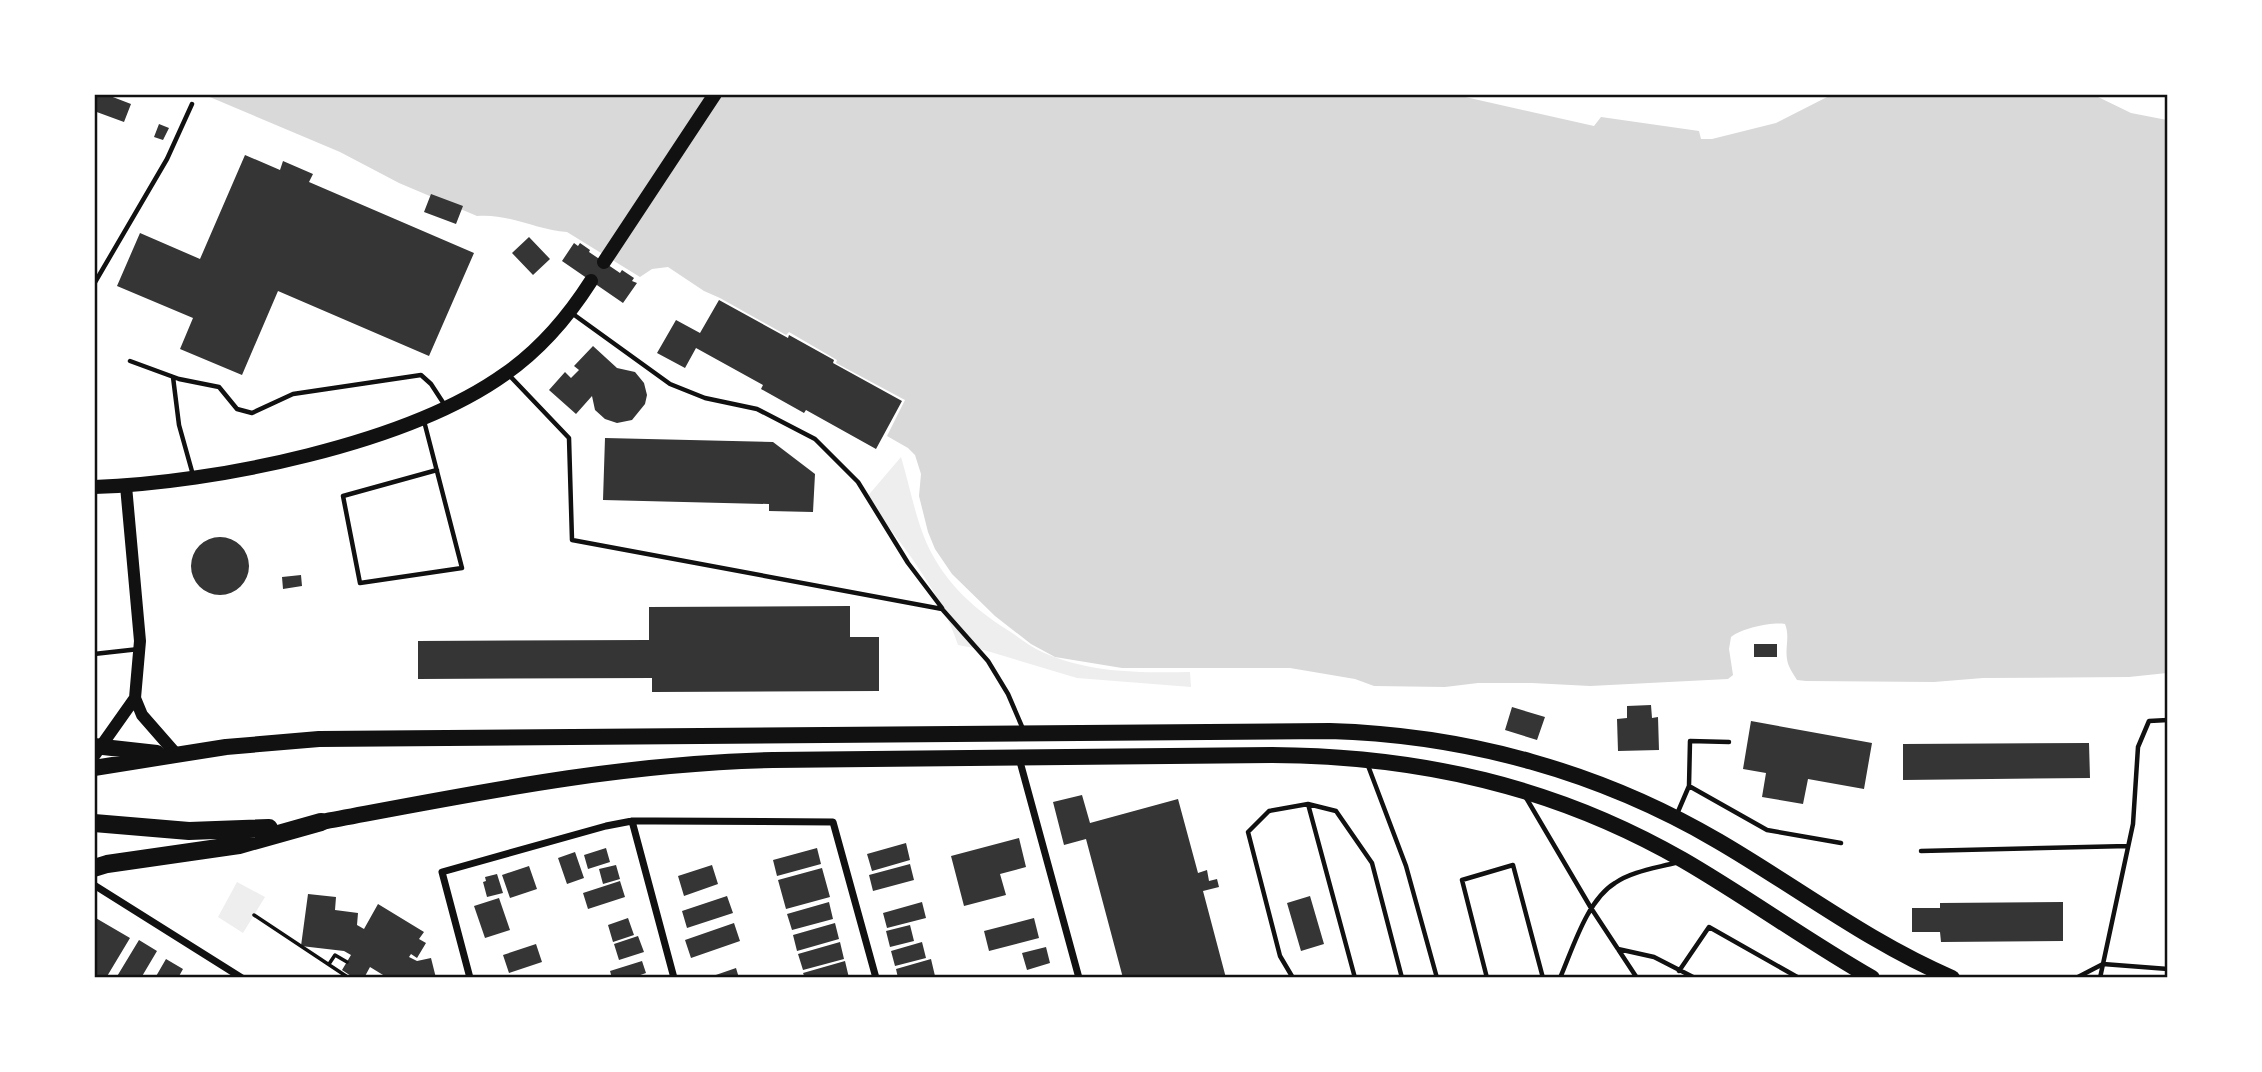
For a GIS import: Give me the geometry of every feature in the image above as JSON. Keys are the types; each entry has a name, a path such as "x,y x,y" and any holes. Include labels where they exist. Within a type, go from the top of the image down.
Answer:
{"highway":[{"path":"94,768 256,743 319,739 1330,731 1408,737 1469,746 1545,765 1618,791 1675,818 1743,856 1874,939 1952,978"},
{"path":"97,749 177,755"},
{"path":"94,823 157,830 219,832 321,822 547,780 663,765 766,760 1019,757 1302,755 1365,759 1439,768 1521,789 1606,822 1683,860 1872,978"},
{"path":"94,869 107,864 239,845 321,822"}],"main road":[{"path":"604,262 715,94"},
{"path":"94,487 126,486 193,477 262,464 328,448 423,417 475,393 507,373 541,344 570,311 591,281"}],"street":[{"path":"97,749 135,698 140,652 126,486"},
{"path":"135,698 147,721 177,755"},
{"path":"1019,757 1079,978"},
{"path":"632,821 674,978"},
{"path":"470,978 442,872 632,821 833,822 876,978"},
{"path":"94,885 242,978"}],"lane":[{"path":"94,284 167,159 192,104"},
{"path":"570,311 670,384 705,398 757,409 815,439 858,482 908,562 942,609 988,661 1025,733"},
{"path":"131,361 173,377 219,387 237,409 252,413 293,394 421,375 447,407"},
{"path":"507,373 569,438 572,540 942,609"},
{"path":"173,377 179,425 193,477"},
{"path":"423,417 437,470 462,568 360,583 343,496 437,470"},
{"path":"94,654 140,652"},
{"path":"2100,978 2136,803 2138,747 2149,721 2168,720"},
{"path":"1675,818 1689,786 1690,741 1729,741"},
{"path":"1365,759 1406,866 1437,978"},
{"path":"1689,786 1767,830 1841,843"},
{"path":"1521,789 1591,908 1637,978"},
{"path":"1293,978 1280,956 1248,832 1269,811 1308,804 1336,811 1371,863 1402,978"},
{"path":"1308,804 1355,978"},
{"path":"1921,851 2128,846"},
{"path":"1560,978 1599,896 1620,880 1683,860"},
{"path":"1487,978 1462,880 1514,865 1543,978"},
{"path":"1679,971 1709,927 1798,978"},
{"path":"1618,949 1654,957 1695,978"},
{"path":"2076,978 2103,964 2168,969"}],"path":[{"path":"254,915 349,978"},
{"path":"329,964 335,955 347,962"}],"shaded area":[{"path":"1452,94 1594,126 1601,117 1699,131 1701,139 1712,139 1776,123 1831,95 2094,95 2131,113 2167,120 2167,673 2129,677 1983,678 1934,682 1797,680 1788,662 1785,624 1750,628 1731,637 1729,649 1733,675 1728,679 1590,686 1478,683 1445,687 1374,686 1355,679 1290,668 1122,668 1055,657 1031,644 995,616 952,574 935,549 919,496 921,474 915,455 887,436 905,400 836,363 837,360 789,332 786,335 704,291 668,267 652,269 640,277 567,232 500,217 477,216 399,183 340,152 205,95"},
{"path":"901,457 926,543 955,587 984,613 1033,647 1060,659 1115,670 1190,672 1191,687 1077,678 984,650 958,645 930,586 866,498"},
{"path":"237,882 265,897 243,933 218,917"}],"building":[{"path":"94,94 105,94 131,104 124,122 94,111"},
{"path":"159,124 169,128 163,140 154,137"},
{"path":"245,155 280,170 283,161 313,174 309,182 474,253 429,356 278,291 242,375 180,349 193,318 117,286 140,233 200,259"},
{"path":"431,194 463,206 456,224 424,212"},
{"path":"529,237 550,259 533,275 512,253"},
{"path":"574,243 578,246 580,243 620,273 622,270 634,278 632,281 637,283 623,303 562,261"},
{"path":"719,300 788,338 789,335 902,401 876,449 806,410 804,413 761,389 763,385 696,348 685,368 657,353 676,320 700,333"},
{"path":"593,346 617,368 635,372 644,383 647,395 645,404 632,420 617,423 605,419 595,410 592,396 576,414 549,390 565,372 571,378 579,370 574,366"},
{"path":"605,438 773,442 815,474 813,512 769,511 769,504 603,500"},
{"path":"220,537 231,539 244,550 249,566 247,577 236,590 220,595 209,593 196,582 191,566 193,555 204,542"},
{"path":"301,575 302,586 283,589 282,577"},
{"path":"850,606 850,637 879,637 879,691 652,692 652,678 418,679 418,641 649,640 649,607"},
{"path":"1754,644 1777,644 1777,657 1754,657"},
{"path":"1651,705 1652,718 1658,717 1659,750 1618,751 1617,719 1627,718 1627,706"},
{"path":"1512,707 1545,717 1537,740 1505,730"},
{"path":"1751,721 1872,743 1864,789 1808,779 1803,804 1762,797 1766,773 1743,769"},
{"path":"2089,743 2090,778 1903,780 1903,744"},
{"path":"1082,795 1090,823 1178,799 1198,873 1207,870 1209,881 1217,879 1219,887 1203,891 1226,978 1123,978 1086,839 1064,845 1053,802"},
{"path":"1019,838 1026,867 1000,874 1006,895 964,906 951,856"},
{"path":"906,843 910,860 872,871 867,854"},
{"path":"606,848 610,862 588,869 584,855"},
{"path":"817,848 821,864 777,876 773,860"},
{"path":"575,852 584,878 567,884 558,858"},
{"path":"910,864 914,880 873,891 869,875"},
{"path":"616,865 620,879 603,884 599,869"},
{"path":"712,865 718,884 684,896 678,876"},
{"path":"529,866 537,889 510,898 502,875"},
{"path":"822,868 830,897 786,909 778,880"},
{"path":"497,874 503,893 487,897 483,882 486,881 485,877"},
{"path":"620,881 625,897 588,909 583,893"},
{"path":"308,894 336,897 335,910 358,913 357,925 364,929 378,904 424,932 419,939 426,943 417,958 411,954 409,957 417,961 431,958 436,978 388,978 370,967 364,978 354,978 342,970 351,955 344,951 301,946"},
{"path":"727,896 733,913 687,928 682,911"},
{"path":"1310,896 1324,944 1301,951 1287,903"},
{"path":"499,898 510,930 485,938 474,906"},
{"path":"829,902 833,919 792,930 787,914"},
{"path":"922,902 926,918 887,928 883,913"},
{"path":"2063,902 2063,941 1941,942 1940,932 1912,932 1912,908 1940,908 1940,903"},
{"path":"94,917 130,938 106,978 94,978"},
{"path":"628,918 634,935 613,942 608,925"},
{"path":"1034,918 1039,938 989,951 984,931"},
{"path":"734,923 740,941 691,958 685,940"},
{"path":"835,923 839,939 797,951 793,935"},
{"path":"910,925 914,941 890,947 886,931"},
{"path":"638,936 644,952 619,960 614,944"},
{"path":"139,940 157,951 141,978 116,978"},
{"path":"840,942 844,959 803,970 798,954"},
{"path":"922,942 926,958 895,966 891,951"},
{"path":"536,944 542,962 509,973 503,955"},
{"path":"1046,947 1050,963 1027,970 1022,953"},
{"path":"166,959 183,969 178,978 155,978"},
{"path":"931,959 935,976 898,978 896,969"},
{"path":"642,961 646,973 632,978 612,978 610,971"},
{"path":"845,961 849,978 805,978 803,973"},
{"path":"736,968 739,978 710,978 710,977"}]}
